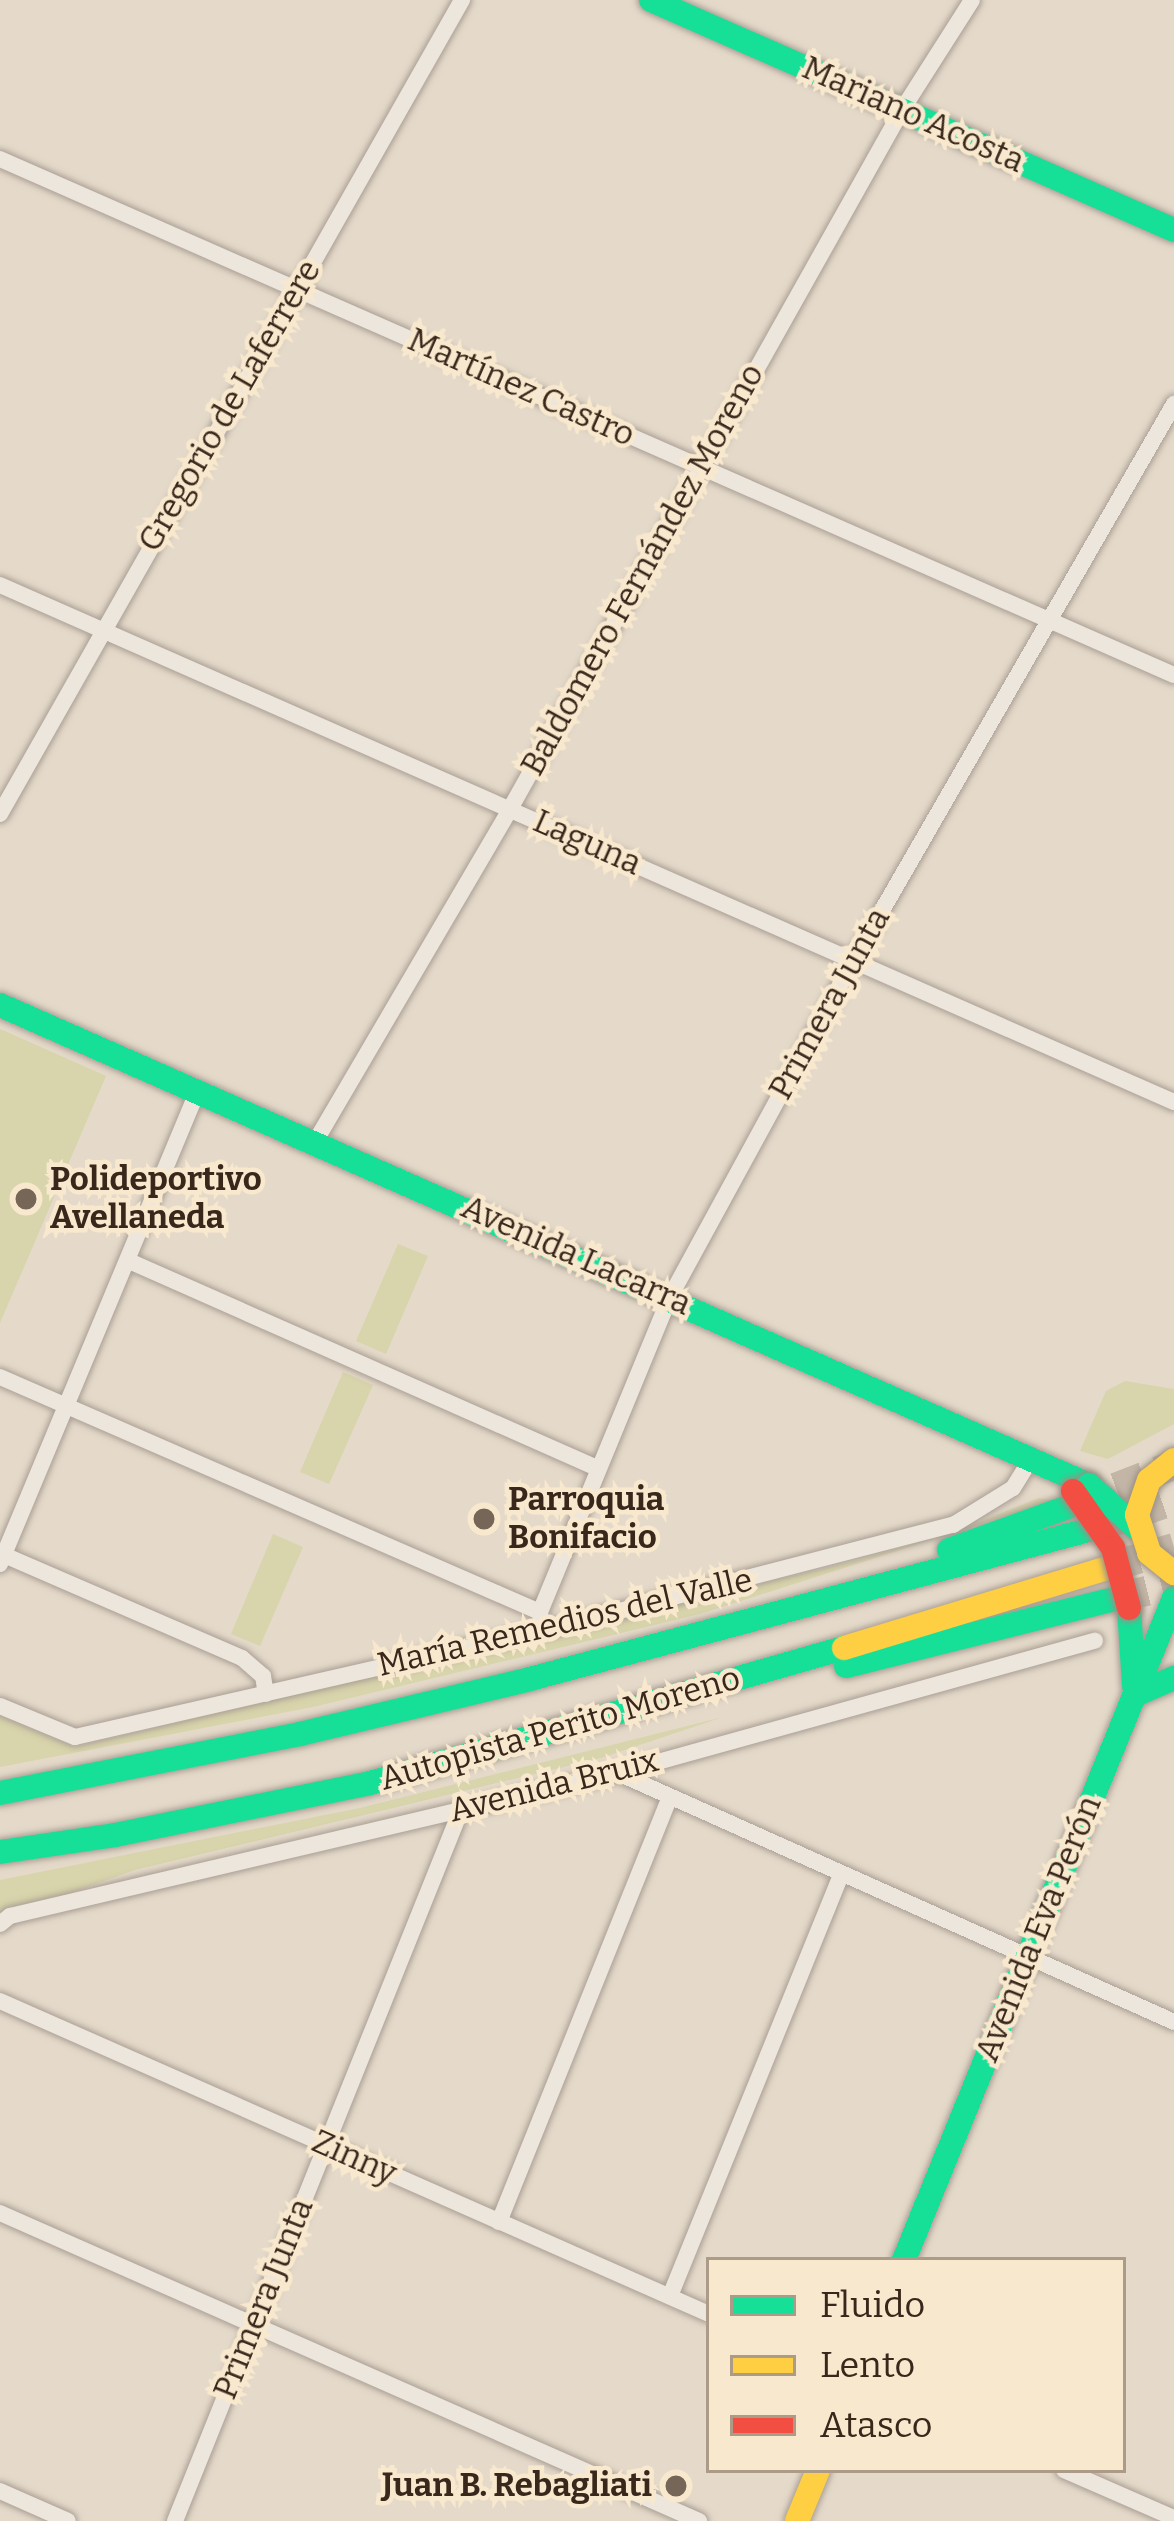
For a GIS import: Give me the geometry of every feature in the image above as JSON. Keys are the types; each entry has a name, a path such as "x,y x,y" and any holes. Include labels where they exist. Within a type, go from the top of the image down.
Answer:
{"main road":[{"name":"Mariano Acosta","path":"651,0 1174,230"},
{"name":"Avenida Lacarra","path":"0,1005 670,1297 1042,1466"},
{"path":"1174,1460 1156,1472 1142,1492 1138,1529 1149,1553 1174,1573"},
{"path":"1042,1466 1077,1494 1138,1529"},
{"path":"1077,1494 1113,1548 1135,1695 1174,1678"},
{"path":"813,1604 1077,1494"},
{"name":"Autopista Perito Moreno","path":"0,1793 300,1734 1092,1529"},
{"name":"Autopista Perito Moreno","path":"0,1852 115,1835 370,1783 652,1706 1110,1567"},
{"name":"Avenida Eva Perón","path":"905,2257 1174,1598"},
{"path":"652,1706 1124,1603"},
{"path":"797,2521 817,2473"}],"street":[{"name":"Gregorio de Laferrere","path":"0,814 462,0"},
{"name":"Baldomero Fernández Moreno","path":"315,1142 510,809 902,110 972,0"},
{"name":"Martínez Castro","path":"0,159 1174,676"},
{"name":"Primera Junta","path":"541,1620 597,1468 670,1297 854,959 1174,404"},
{"name":"Laguna","path":"0,585 1174,1102"},
{"path":"198,1090 2,1560 242,1658 263,1676 266,1694"},
{"path":"129,1262 597,1468"},
{"path":"0,1377 541,1620"},
{"name":"María Remedios del Valle","path":"0,1706 75,1738 266,1694 541,1620 953,1526 1042,1466"},
{"name":"Avenida Bruix","path":"5,1920 618,1773 1095,1641"},
{"path":"618,1773 1174,2022"},
{"path":"499,2222 669,1799"},
{"name":"Primera Junta","path":"175,2521 460,1810"},
{"path":"670,2296 841,1874"},
{"name":"Zinny","path":"0,2001 706,2313"},
{"path":"0,2213 699,2521"},
{"path":"1071,2473 1174,2518"},
{"path":"0,2492 68,2521"}],"shaded area":[{"name":"Polideportivo Avellaneda","path":"0,1029 106,1076 0,1323"},
{"path":"398,1244 428,1256 386,1354 356,1341"},
{"path":"343,1372 373,1385 329,1484 300,1472"},
{"path":"1125,1381 1174,1389 1174,1424 1108,1459 1080,1451 1106,1391"},
{"path":"1039,1498 1053,1501 700,1614 313,1707 0,1767 0,1716 75,1747 847,1563 951,1533"},
{"path":"273,1534 303,1547 260,1646 231,1634"},
{"path":"723,1717 601,1758 135,1870 0,1918 0,1880 360,1808"}],"tunnel":[{"path":"1074,1504 1174,1465"},
{"path":"1092,1529 1174,1500"},
{"path":"1110,1567 1174,1548"},
{"path":"1118,1598 1174,1584"}],"traffic: fast":[{"path":"651,0 1174,230"},
{"path":"0,1005 1089,1485"},
{"path":"1089,1485 1138,1529"},
{"path":"949,1550 1068,1507"},
{"path":"0,1793 300,1734 530,1679 1092,1529"},
{"path":"846,1666 1118,1598"},
{"path":"905,2257 1174,1598"},
{"path":"1129,1608 1134,1686"},
{"path":"0,1852 115,1835 370,1783 844,1648"},
{"path":"1135,1695 1174,1678"}],"traffic: slow":[{"path":"1174,1460 1149,1480 1137,1515 1149,1553 1174,1573"},
{"path":"844,1648 1110,1567"},
{"path":"797,2521 817,2473"}],"traffic: jam":[{"path":"1073,1491 1113,1548 1129,1608"}],"place":[{"name":"Polideportivo Avellaneda","path":"26,1199"},
{"name":"Parroquia Bonifacio","path":"484,1519"},
{"name":"Juan B. Rebagliati","path":"676,2486"}]}
